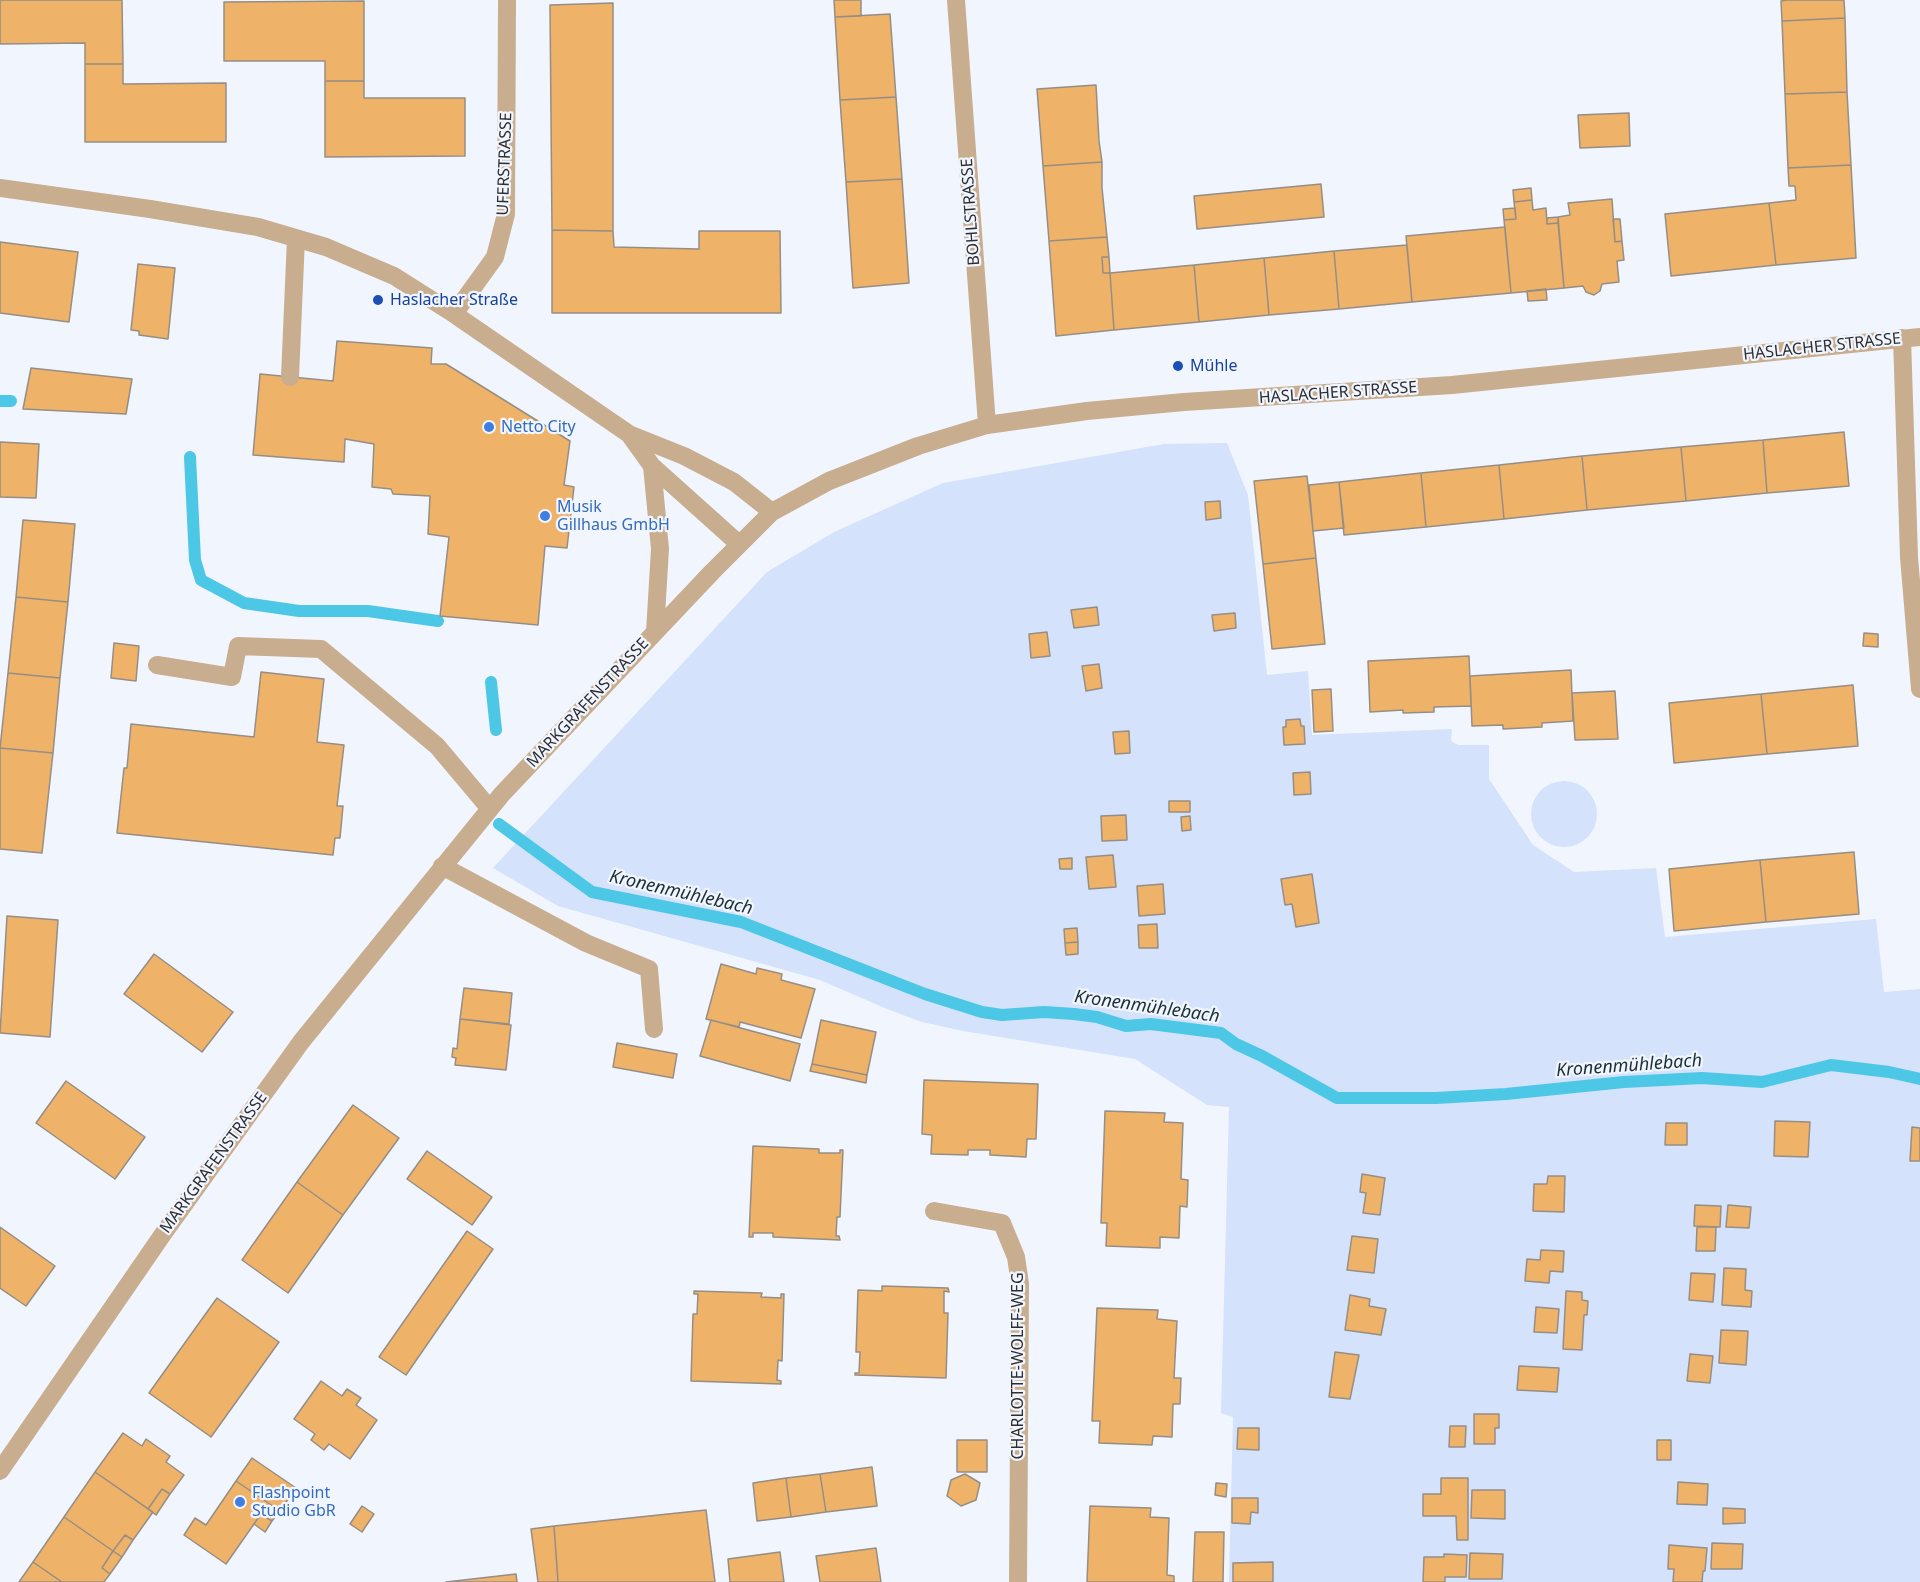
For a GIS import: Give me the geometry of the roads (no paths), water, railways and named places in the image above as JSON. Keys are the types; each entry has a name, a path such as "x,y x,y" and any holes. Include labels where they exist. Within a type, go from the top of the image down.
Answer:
{"street":[{"name":"UFERSTRASSE","path":"454,314 495,257 506,214 507,0"},
{"name":"BOHLSTRASSE","path":"956,0 987,425"},
{"path":"0,188 246,225 326,248 394,276 454,314 629,434 684,456 734,482 772,512"},
{"path":"290,377 296,238"},
{"path":"1911,338 1920,688"},
{"name":"HASLACHER STRASSE","path":"739,544 772,512 830,481 918,446 987,425 1088,411 1184,402 1452,385 1911,338"},
{"path":"629,434 652,466 739,544"},
{"path":"652,466 660,549 655,632"},
{"name":"MARKGRAFENSTRASSE","path":"0,1471 163,1234 301,1042 490,809 739,544"},
{"path":"157,665 232,676 238,646 321,649 437,746 490,809"},
{"path":"442,866 586,943 649,969 654,1029"},
{"name":"CHARLOTTE-WOLFF-WEG","path":"934,1211 1002,1223 1016,1257 1020,1284 1018,1582"}],"waterway":[{"name":"Kronenmühlebach","path":"0,401 11,401"},
{"name":"Kronenmühlebach","path":"190,457 195,560 201,580 244,603 299,611 368,611 438,621"},
{"name":"Kronenmühlebach","path":"491,682 496,730"},
{"name":"Kronenmühlebach","path":"499,824 592,892 741,922 925,994 982,1012 1002,1015 1044,1012 1074,1014 1097,1017 1126,1026 1151,1024 1221,1033 1236,1044 1337,1098 1436,1098 1506,1094 1624,1082 1702,1078 1762,1082 1831,1065 1889,1072 1920,1079"}],"place":[{"name":"Haslacher Straße","path":"378,300"},
{"name":"Mühle","path":"1178,366"},
{"name":"Netto City","path":"489,427"},
{"name":"Musik Gillhaus GmbH","path":"545,516"},
{"name":"Flashpoint Studio GbR","path":"240,1502"}]}
